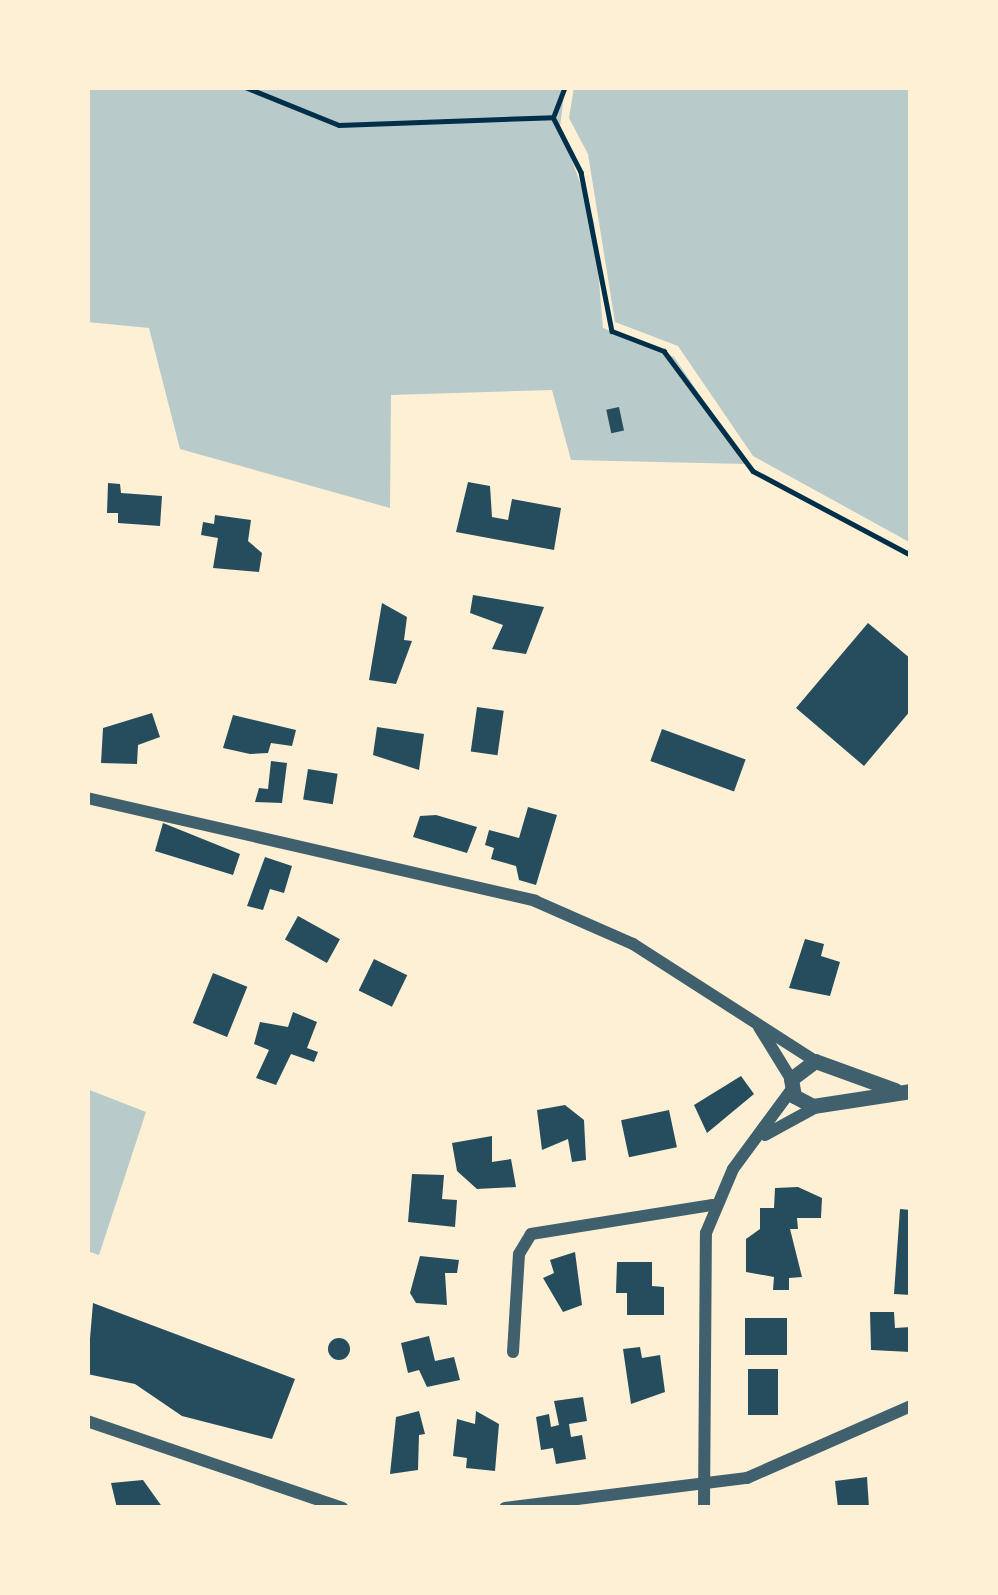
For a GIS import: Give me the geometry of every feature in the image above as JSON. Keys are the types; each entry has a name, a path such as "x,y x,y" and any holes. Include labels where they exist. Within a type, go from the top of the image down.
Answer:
{"street":[{"path":"87,799 535,901 633,944 822,1065 903,1091"},
{"path":"759,1026 806,1105 903,1091"},
{"path":"704,1508 703,1271 713,1205 764,1135 792,1084 822,1065"},
{"path":"764,1135 824,1104 836,1087 822,1065"},
{"path":"513,1352 519,1254 531,1234 713,1205"},
{"path":"506,1508 747,1478 911,1406"},
{"path":"87,1421 343,1508"},
{"path":"293,1492 294,1508"}],"path":[{"path":"245,87 339,125 553,117"},
{"path":"565,87 553,117 580,172 612,331 664,351 753,471 911,556"}],"shaded area":[{"path":"87,87 565,87 560,127 594,222 603,328 674,357 747,464 571,460 552,390 391,395 390,508 180,449 149,328 87,322"},
{"path":"574,87 911,87 911,543 753,456 678,346 615,322 588,154 569,118"},
{"path":"87,1089 146,1112 99,1255 87,1251"}],"building":[{"path":"619,407 624,430 611,433 606,410"},
{"path":"468,482 490,486 492,517 508,520 512,499 561,508 554,550 456,532"},
{"path":"108,483 120,484 121,493 162,496 160,526 118,523 118,513 107,513"},
{"path":"215,515 251,520 248,541 262,553 259,572 213,568 218,538 201,535 203,522 214,524"},
{"path":"473,595 544,607 526,654 492,649 503,625 470,613"},
{"path":"382,603 407,617 404,640 412,641 396,684 369,680"},
{"path":"868,623 911,659 911,710 864,766 796,708"},
{"path":"477,707 504,711 497,755 471,752"},
{"path":"152,713 160,737 138,745 137,764 101,763 103,728"},
{"path":"233,715 296,730 292,746 271,743 268,753 250,754 223,748"},
{"path":"377,727 424,734 419,770 373,755"},
{"path":"662,729 746,759 734,791 650,761"},
{"path":"271,761 287,763 282,803 255,802 259,788 268,789"},
{"path":"308,769 338,774 333,804 303,800"},
{"path":"528,807 557,815 536,885 519,880 516,866 491,859 494,848 485,845 489,830 519,838"},
{"path":"436,815 477,827 467,853 413,837 420,816"},
{"path":"163,823 240,854 233,875 155,851"},
{"path":"265,857 292,866 284,893 270,889 263,910 247,906"},
{"path":"298,916 340,939 327,963 285,940"},
{"path":"805,939 824,944 821,956 840,962 830,996 789,988"},
{"path":"374,959 407,975 392,1007 359,990"},
{"path":"213,973 247,987 227,1037 193,1023"},
{"path":"293,1012 317,1022 307,1048 318,1052 314,1062 291,1054 276,1085 256,1078 269,1050 254,1044 260,1022 288,1027"},
{"path":"741,1076 754,1094 707,1133 694,1105"},
{"path":"565,1105 584,1120 586,1160 572,1162 568,1139 542,1150 537,1110"},
{"path":"669,1110 677,1147 629,1157 621,1120"},
{"path":"492,1136 492,1162 511,1159 516,1187 477,1189 457,1171 452,1143"},
{"path":"412,1174 444,1175 442,1199 457,1200 455,1227 408,1222"},
{"path":"798,1187 822,1198 821,1218 797,1218 798,1229 790,1229 802,1277 789,1278 789,1290 773,1290 774,1277 746,1272 746,1239 760,1229 760,1208 774,1208 775,1188"},
{"path":"900,1209 911,1210 911,1295 894,1294"},
{"path":"575,1252 582,1305 563,1312 543,1278 554,1273 550,1260"},
{"path":"420,1256 459,1260 457,1273 445,1273 447,1305 416,1303 410,1293"},
{"path":"617,1262 652,1262 652,1286 664,1287 664,1315 627,1315 627,1293 616,1293"},
{"path":"93,1303 295,1379 272,1439 182,1416 135,1384 87,1374"},
{"path":"870,1312 894,1312 895,1328 911,1327 911,1352 871,1350"},
{"path":"745,1318 787,1318 787,1355 745,1355"},
{"path":"429,1336 435,1361 454,1357 460,1380 427,1387 419,1370 408,1373 401,1343"},
{"path":"339,1338 350,1349 339,1360 328,1349"},
{"path":"640,1347 642,1358 660,1355 665,1392 631,1404 623,1349"},
{"path":"748,1369 778,1369 778,1415 748,1415"},
{"path":"583,1397 587,1421 569,1424 571,1437 582,1435 586,1459 556,1464 553,1448 541,1450 536,1417 549,1414 551,1427 559,1425 554,1401"},
{"path":"419,1411 425,1434 419,1435 418,1470 390,1474 396,1417"},
{"path":"476,1411 499,1424 495,1471 466,1468 467,1458 453,1456 457,1419 475,1424"},
{"path":"867,1477 869,1508 838,1508 835,1481"},
{"path":"143,1480 163,1508 117,1508 111,1483"}]}
